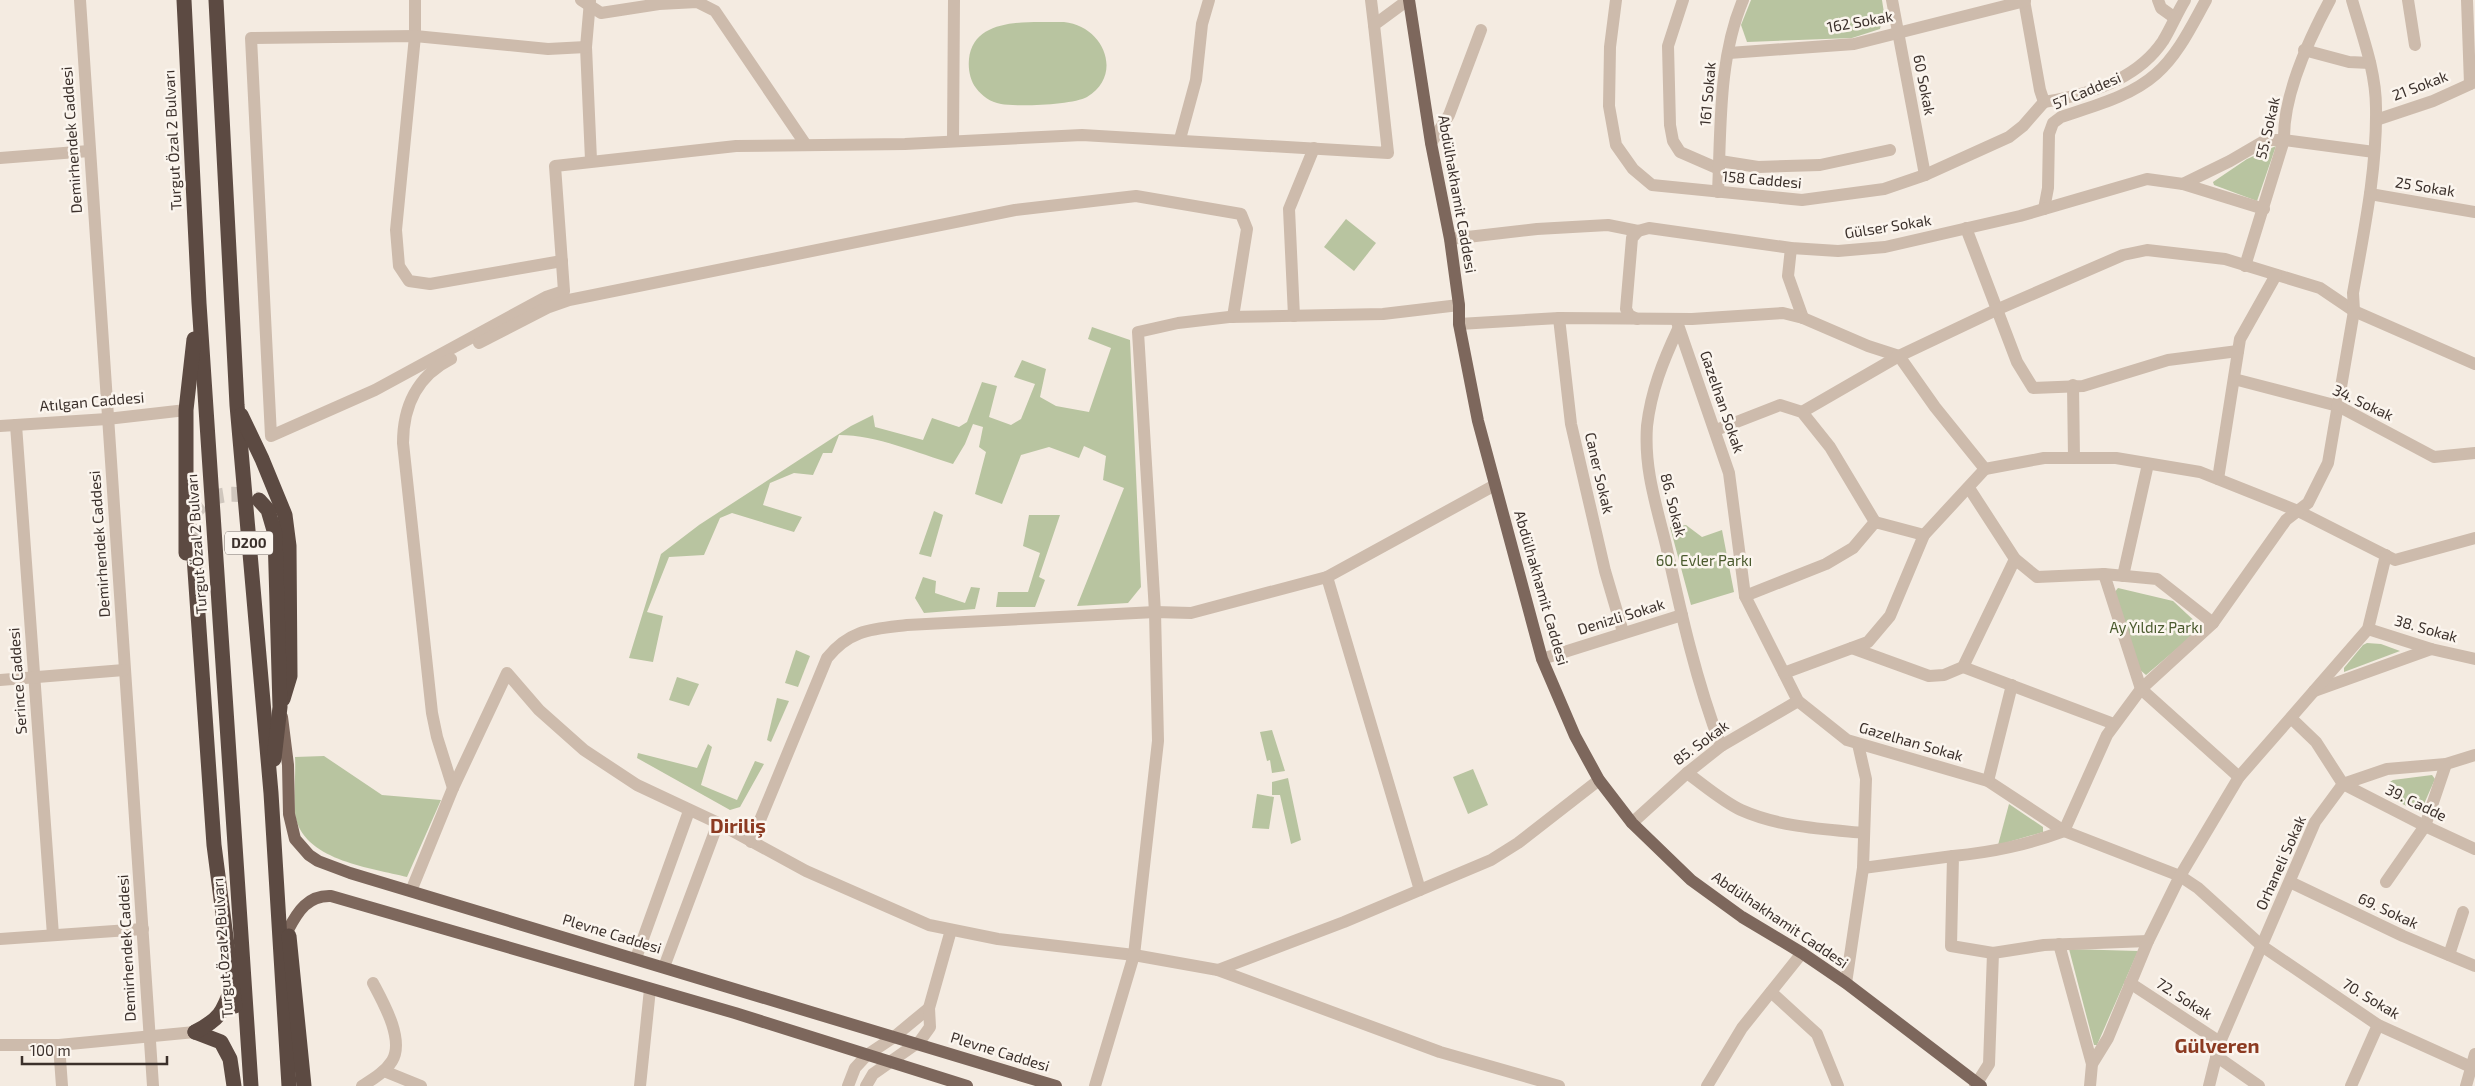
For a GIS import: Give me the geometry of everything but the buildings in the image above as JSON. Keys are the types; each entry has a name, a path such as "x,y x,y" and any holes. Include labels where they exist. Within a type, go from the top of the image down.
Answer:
{"highway":[{"name":"Turgut Özal 2 Bulvarı","path":"184,0 199,302 250,1086"},
{"name":"D200","path":"216,0 237,405 271,793 289,1086"},
{"path":"199,302 186,410 184,501 188,610 196,714 210,763"},
{"path":"237,405 280,500 288,533 290,676 280,707"},
{"path":"259,500 268,510 275,534 280,707 271,793 288,930 304,1086"},
{"name":"Turgut Özal 2 Bulvarı","path":"193,542 210,763 214,846 232,986 250,1086"},
{"path":"195,1032 212,1023 222,1013 232,986"},
{"path":"195,1032 221,1042 230,1059 234,1086"}],"main road":[{"name":"Abdülhakhamit Caddesi","path":"1409,0 1431,142 1450,239 1459,305 1459,324 1478,421 1542,659 1575,736 1599,780 1632,823 1691,880 1742,917 1802,953 1846,983 1978,1085"},
{"name":"Plevne Caddesi","path":"280,707 288,766 291,827 298,843 309,855 318,861 411,891 1056,1086"},
{"path":"288,930 296,914 309,901 316,897 331,896 650,989 967,1086"}],"street":[{"name":"Demirhendek Caddesi","path":"80,0 152,1086"},
{"path":"415,0 414,36 396,230 399,266 409,281 430,284 562,261"},
{"path":"953,141 954,0"},
{"path":"1180,140 1196,80 1202,24 1208,0"},
{"path":"586,47 548,50 414,36 251,38 271,436 375,390 546,297 564,291 555,166 591,160 736,146 953,141 1082,135 1388,153 1371,0"},
{"path":"1374,24 1409,0"},
{"name":"158 Caddesi","path":"1616,0 1610,47 1609,106 1616,145 1633,169 1652,185 1812,200 1884,189 1925,175 2009,137 2023,126 2044,102"},
{"path":"1683,0 1668,46 1670,125 1673,141 1680,152 1719,165 1758,167 1820,165 1890,150"},
{"name":"161 Sokak","path":"1718,192 1728,53 1733,23 1743,0"},
{"name":"60 Sokak","path":"1892,0 1925,175"},
{"path":"2024,0 2040,90 2044,102"},
{"name":"162 Sokak","path":"1728,53 1854,44 2024,0"},
{"path":"2158,0 2161,8 2175,18"},
{"name":"57 Caddesi","path":"2044,102 2103,87 2123,78 2142,64 2157,48 2185,0"},
{"name":"57 Caddesi","path":"2044,209 2048,188 2049,134 2053,123 2061,117 2124,95 2157,74 2182,43 2206,0"},
{"name":"55. Sokak","path":"2245,266 2284,140 2284,124 2304,50 2330,0"},
{"path":"1863,868 1993,852 2025,845 2064,831 2107,735 2140,688 2213,623 2286,520 2308,503 2328,463 2354,311 2353,293 2370,194 2374,152 2376,106 2370,63 2352,0"},
{"path":"2408,0 2415,45"},
{"path":"2467,0 2473,83"},
{"path":"587,3 601,13 612,13 660,2 697,2 715,11 806,145"},
{"path":"587,3 586,47 591,160"},
{"path":"1431,142 1449,115 1481,30"},
{"path":"2304,50 2349,62 2370,63"},
{"name":"21 Sokak","path":"2376,120 2433,101 2473,83"},
{"path":"2183,184 2230,161 2266,140 2284,140 2374,152"},
{"path":"1294,316 1288,210 1314,148"},
{"path":"0,158 89,151"},
{"name":"Gülser Sokak","path":"1450,239 1537,229 1608,225 1638,231 1649,228 1791,248 1838,251 1885,247 2044,209 2147,179 2183,184 2264,209"},
{"name":"25 Sokak","path":"2370,194 2475,212"},
{"path":"453,788 437,737 432,713 403,443 406,412 414,392 422,380 443,362 549,307 569,300 1015,210 1136,196 1241,214 1247,228 1233,317"},
{"path":"1966,228 2017,362 2033,388 2083,386 2168,360 2238,351"},
{"path":"1637,319 1629,315 1626,309 1632,238 1638,231"},
{"path":"1791,248 1788,276 1803,318"},
{"path":"1802,412 1899,356 1996,310 2123,255 2147,250 2225,259 2320,288 2354,311 2475,364"},
{"path":"2218,479 2240,339 2276,275"},
{"path":"1095,1086 1134,955 1158,741 1155,612 1138,332 1178,323 1233,317 1383,314 1459,305"},
{"path":"1459,324 1559,318 1637,319 1677,324 1783,313 1803,318 1868,346 1899,356 1935,407 1985,469"},
{"name":"Caner Sokak","path":"1559,318 1571,424 1605,570 1622,632"},
{"name":"Gazelhan Sokak","path":"1677,324 1716,430 1729,473 1745,596 1798,701 1848,740 1988,781 2064,831 2180,876 2198,888 2262,946"},
{"name":"86. Sokak","path":"1677,324 1652,391 1647,426 1646,465 1682,615 1708,712 1721,746"},
{"name":"34. Sokak","path":"2234,379 2338,406 2434,456 2475,453"},
{"path":"2073,385 2074,458"},
{"path":"1716,430 1780,405 1802,412 1830,447 1875,522 1924,534"},
{"name":"Atılgan Caddesi","path":"0,426 107,419 186,410"},
{"name":"Serince Caddesi","path":"16,425 53,935"},
{"path":"1784,673 1868,642 1890,616 1924,534 1985,469 2044,458 2116,458 2200,472 2298,511 2395,560 2475,538"},
{"path":"2123,576 2148,464"},
{"path":"751,842 827,658 841,641 868,630 908,625 1155,612 1191,613 1327,577 1495,485"},
{"path":"1969,488 2015,559 2037,577 2104,574 2157,579 2213,623"},
{"path":"1745,596 1826,564 1853,548 1875,522"},
{"path":"2092,1064 2108,1038 2148,941 2180,876 2239,777 2368,629 2386,555"},
{"path":"1852,648 1929,676 1944,675 1963,667 2015,559"},
{"path":"2104,574 2140,688 2239,777"},
{"path":"1327,577 1420,890"},
{"name":"Denizli Sokak","path":"1542,659 1622,632 1682,615"},
{"name":"38. Sokak","path":"2368,629 2431,649 2475,659"},
{"path":"2312,692 2431,649"},
{"path":"1963,667 2114,724"},
{"path":"0,680 124,670"},
{"path":"411,891 453,788 507,673 539,710 584,750 637,786 718,823 806,870 920,921 951,930 998,939 1134,955 1218,970 1440,1052 1559,1086"},
{"path":"1988,781 2012,685"},
{"name":"85. Sokak","path":"1632,823 1687,773 1721,746 1798,701"},
{"path":"2291,718 2316,742 2343,784 2388,769 2446,764 2475,755"},
{"path":"1846,983 1863,868 1866,779 1858,744"},
{"path":"2386,882 2425,826 2446,764"},
{"path":"1687,773 1739,809 1768,820 1804,828 1864,833"},
{"path":"1218,970 1344,922 1491,860 1518,843 1599,780"},
{"name":"39. Cadde","path":"2343,784 2475,849"},
{"name":"Orhaneli Sokak","path":"2209,1086 2220,1042 2315,822 2343,784"},
{"path":"636,958 689,810"},
{"path":"664,967 718,823"},
{"path":"1953,856 1951,946 1993,953 2059,944 2148,941"},
{"name":"69. Sokak","path":"2290,882 2403,936 2475,966"},
{"path":"2449,955 2463,912"},
{"path":"0,939 143,929"},
{"path":"866,1086 873,1074 917,1044 930,1027 929,1008 951,930"},
{"path":"2059,944 2092,1064 2090,1086"},
{"name":"70. Sokak","path":"2262,946 2378,1025 2471,1067"},
{"path":"1707,1086 1742,1028 1802,953"},
{"path":"1978,1085 1988,1064 1993,953"},
{"path":"362,1086 384,1071 394,1059 395,1039 389,1012 372,983"},
{"name":"72. Sokak","path":"2130,983 2220,1042"},
{"path":"640,1086 650,989"},
{"path":"1771,992 1817,1034 1838,1086"},
{"path":"848,1086 855,1068 867,1055 894,1037 929,1008"},
{"path":"2351,1086 2378,1025"},
{"path":"0,1045 59,1045 195,1032"},
{"path":"59,1045 62,1086"},
{"path":"2466,1086 2475,1054"},
{"path":"2216,1056 2259,1086"},
{"path":"384,1071 421,1086"}],"green space":[{"path":"1751,0 1882,0 1884,13 1880,29 1852,38 1747,42 1741,25"},
{"path":"1064,22 1078,25 1090,32 1099,42 1104,53 1107,65 1105,77 1098,88 1087,97 1058,104 1009,105 990,100 976,88 970,74 969,59 973,45 982,35 993,28 1007,24"},
{"path":"2276,146 2257,201 2214,185 2213,182 2247,159"},
{"path":"1346,219 1376,243 1354,271 1324,247"},
{"path":"1092,327 1130,340 1141,587 1128,603 1077,606 1124,488 1103,480 1106,456 1084,446 1079,458 1049,447 1021,455 1002,504 975,494 986,452 979,447 983,427 973,424 965,444 953,464 882,441 839,435 832,453 823,453 813,475 794,473 770,483 763,505 802,517 794,532 732,513 720,518 704,555 669,557 647,612 663,616 653,662 629,658 661,554 699,525 851,426 873,415 875,427 923,440 932,418 959,427 967,422 982,382 997,386 989,417 1011,425 1021,419 1035,384 1014,377 1022,360 1046,369 1040,397 1056,406 1089,412 1111,348 1088,339"},
{"path":"934,511 943,515 931,557 919,554"},
{"path":"1029,515 1060,515 1039,577 1045,580 1035,607 996,607 998,592 1028,592 1040,553 1023,546"},
{"name":"60. Evler Parkı","path":"1686,525 1702,537 1722,530 1734,592 1691,605 1670,527"},
{"path":"923,577 936,581 935,593 965,603 971,587 980,588 975,609 924,613 915,598"},
{"name":"Ay Yıldız Parkı","path":"2118,588 2173,601 2200,626 2200,629 2146,675 2139,669 2114,593"},
{"path":"2367,643 2381,644 2400,651 2344,672 2344,668 2363,645"},
{"path":"796,650 810,656 798,687 785,683"},
{"path":"677,677 699,684 689,706 669,700"},
{"path":"777,698 789,701 771,742 767,740"},
{"path":"1272,730 1285,771 1272,773 1270,760 1267,761 1260,732"},
{"path":"708,744 712,747 701,785 737,800 755,761 764,764 740,807 730,810 637,758 638,753 697,768"},
{"path":"324,756 382,795 441,800 407,877 359,866 342,860 313,845 302,833 295,814 295,757"},
{"path":"1473,769 1488,805 1468,814 1453,777"},
{"path":"2432,775 2435,779 2420,813 2389,797 2388,783 2393,780"},
{"path":"1288,778 1301,840 1291,844 1280,795 1272,795 1272,782"},
{"path":"1257,794 1274,797 1269,829 1252,828"},
{"path":"2009,804 2043,827 2043,832 1998,845"},
{"path":"2069,949 2138,951 2097,1045 2094,1045"}],"tunnel":[{"path":"193,539 194,516 204,502 230,494 256,499"}],"district":[{"name":"Diriliş","path":"738,826"},
{"name":"Gülveren","path":"2217,1046"}]}
